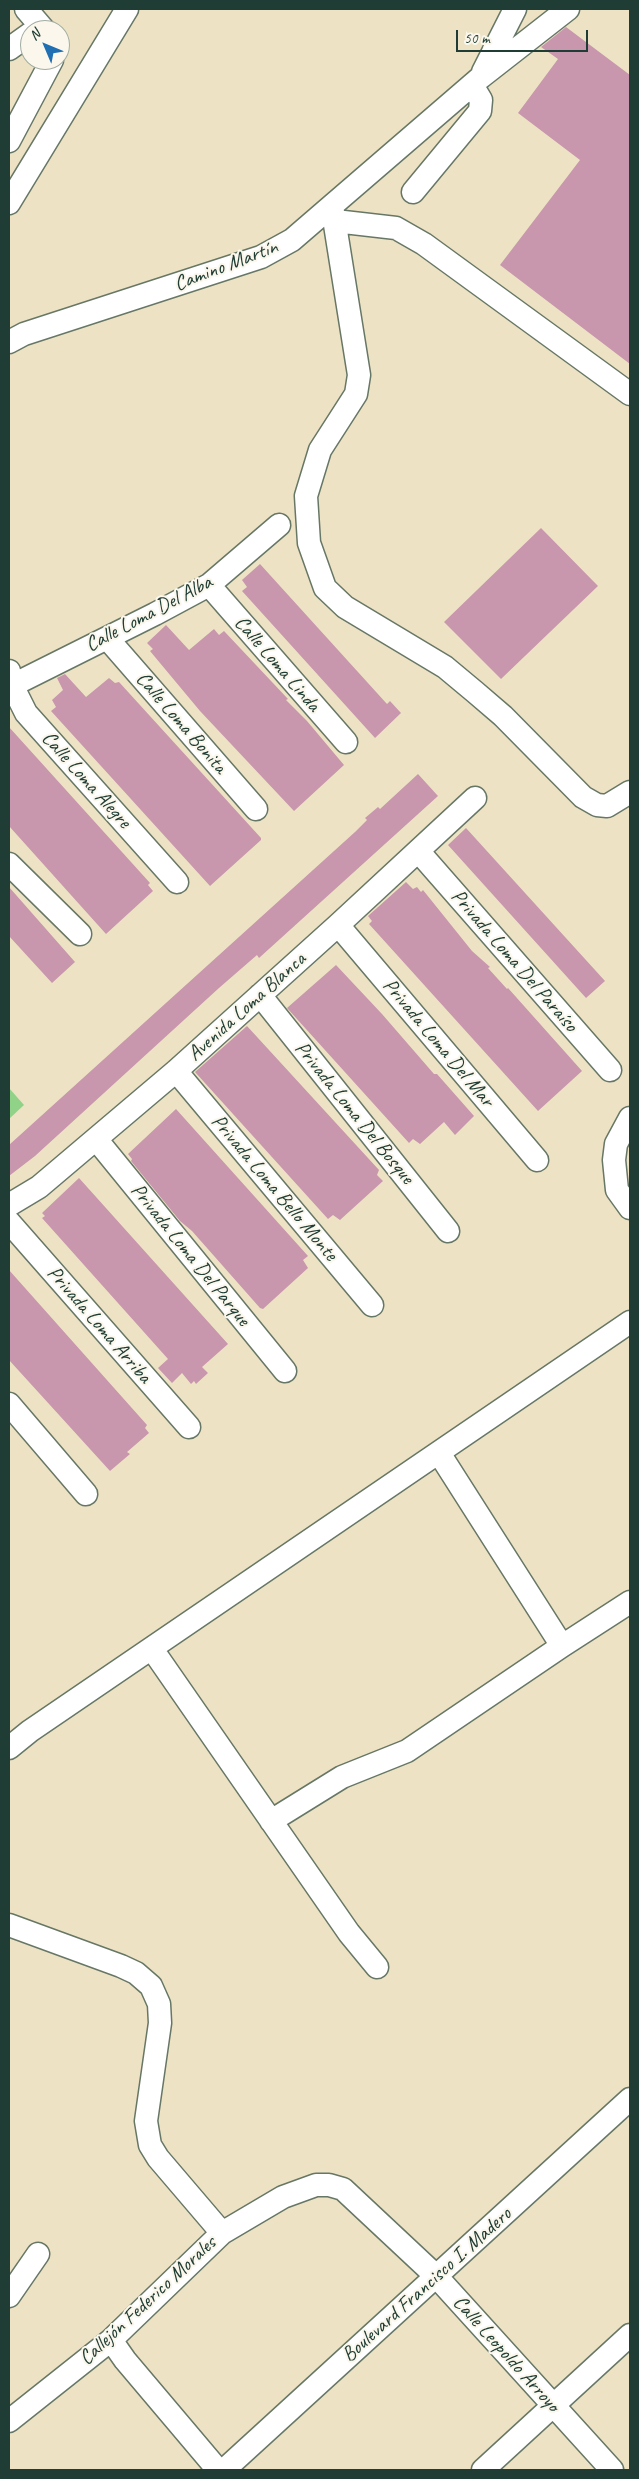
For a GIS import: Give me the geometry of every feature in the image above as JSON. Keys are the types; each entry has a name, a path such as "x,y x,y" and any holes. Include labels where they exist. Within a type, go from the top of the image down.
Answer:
{"street":[{"path":"26,9 32,20"},
{"path":"9,203 127,9"},
{"path":"413,192 480,111 481,100 476,81 515,9"},
{"name":"Camino Martín","path":"9,342 24,334 261,257 292,240 334,214 476,81 568,9"},
{"path":"9,49 20,42"},
{"path":"9,141 47,70"},
{"path":"630,394 424,244 396,228 334,214 358,375 356,394 320,450 306,496 309,543 325,588 345,607 445,667 504,716 583,797 598,805 607,806 630,792"},
{"name":"Calle Loma Del Alba","path":"10,681 107,638 209,585 279,525"},
{"name":"Calle Loma Linda","path":"209,585 346,742"},
{"name":"Calle Loma Bonita","path":"107,638 256,809"},
{"name":"Calle Loma Alegre","path":"10,681 26,712 178,882"},
{"name":"Avenida Loma Blanca","path":"9,1205 39,1187 176,1070 338,926 475,798"},
{"name":"Privada Loma Del Paraíso","path":"419,852 610,1070"},
{"path":"9,864 80,934"},
{"name":"Privada Loma Del Mar","path":"338,926 537,1160"},
{"name":"Privada Loma Del Bosque","path":"260,996 448,1230"},
{"name":"Privada Loma Bello Monte","path":"176,1070 372,1305"},
{"path":"630,1118 616,1144 623,1179 617,1190 630,1208"},
{"name":"Privada Loma Del Parque","path":"96,1139 285,1371"},
{"name":"Privada Loma Arriba","path":"9,1222 189,1427"},
{"path":"9,1748 30,1731 152,1650 630,1322"},
{"path":"9,1404 86,1494"},
{"path":"439,1453 562,1646"},
{"path":"271,1821 342,1776 407,1751 630,1602"},
{"path":"152,1650 349,1933 377,1967"},
{"name":"Callejón Federico Morales","path":"9,1925 121,1966 136,1973 151,1986 159,2004 160,2023 146,2121 150,2145 158,2158 222,2233 111,2340 9,2421"},
{"name":"Boulevard Francisco I. Madero","path":"224,2470 630,2099"},
{"name":"Calle Leopoldo Arroyo","path":"222,2233 283,2197 316,2185 329,2184 343,2189 436,2276 612,2470"},
{"path":"9,2296 38,2254"},
{"path":"484,2470 630,2335"},
{"path":"111,2340 125,2360 218,2470"}],"green space":[{"path":"9,1088 24,1105 9,1119"}],"building":[{"path":"566,27 630,75 630,364 500,265 580,160 518,113 558,59 541,47"},
{"path":"541,528 598,586 501,679 444,622"},
{"path":"260,564 387,704 390,701 401,713 375,738 242,591 247,587 242,580"},
{"path":"166,625 189,650 214,629 219,635 224,631 288,699 286,700 307,721 344,765 294,811 200,711 150,651 153,649 147,643"},
{"path":"65,674 86,697 109,678 115,683 119,682 261,840 210,886 51,711 56,707 52,700 63,690 57,678"},
{"path":"9,727 150,883 148,885 153,891 106,934 9,826"},
{"path":"418,774 438,796 259,958 257,955 219,988 35,1156 9,1176 9,1145 355,832 367,820 365,818 378,807 380,809"},
{"path":"466,828 605,981 586,998 448,845"},
{"path":"406,882 413,889 417,887 421,892 423,890 472,951 490,967 488,968 582,1071 538,1111 369,924 372,921 368,916"},
{"path":"9,887 75,962 52,983 9,936"},
{"path":"336,965 474,1116 455,1135 444,1122 420,1144 413,1139 409,1143 287,1008"},
{"path":"247,1026 379,1170 377,1175 383,1181 340,1220 333,1215 328,1219 195,1072"},
{"path":"176,1109 308,1256 303,1260 308,1268 263,1309 260,1308 192,1231 180,1221 131,1161 132,1159 128,1154"},
{"path":"79,1178 228,1344 202,1367 208,1373 196,1384 194,1381 191,1384 182,1373 172,1383 158,1368 168,1359 42,1218 45,1216 42,1213"},
{"path":"9,1270 147,1425 145,1428 149,1433 127,1452 130,1454 110,1471 9,1360"}]}
